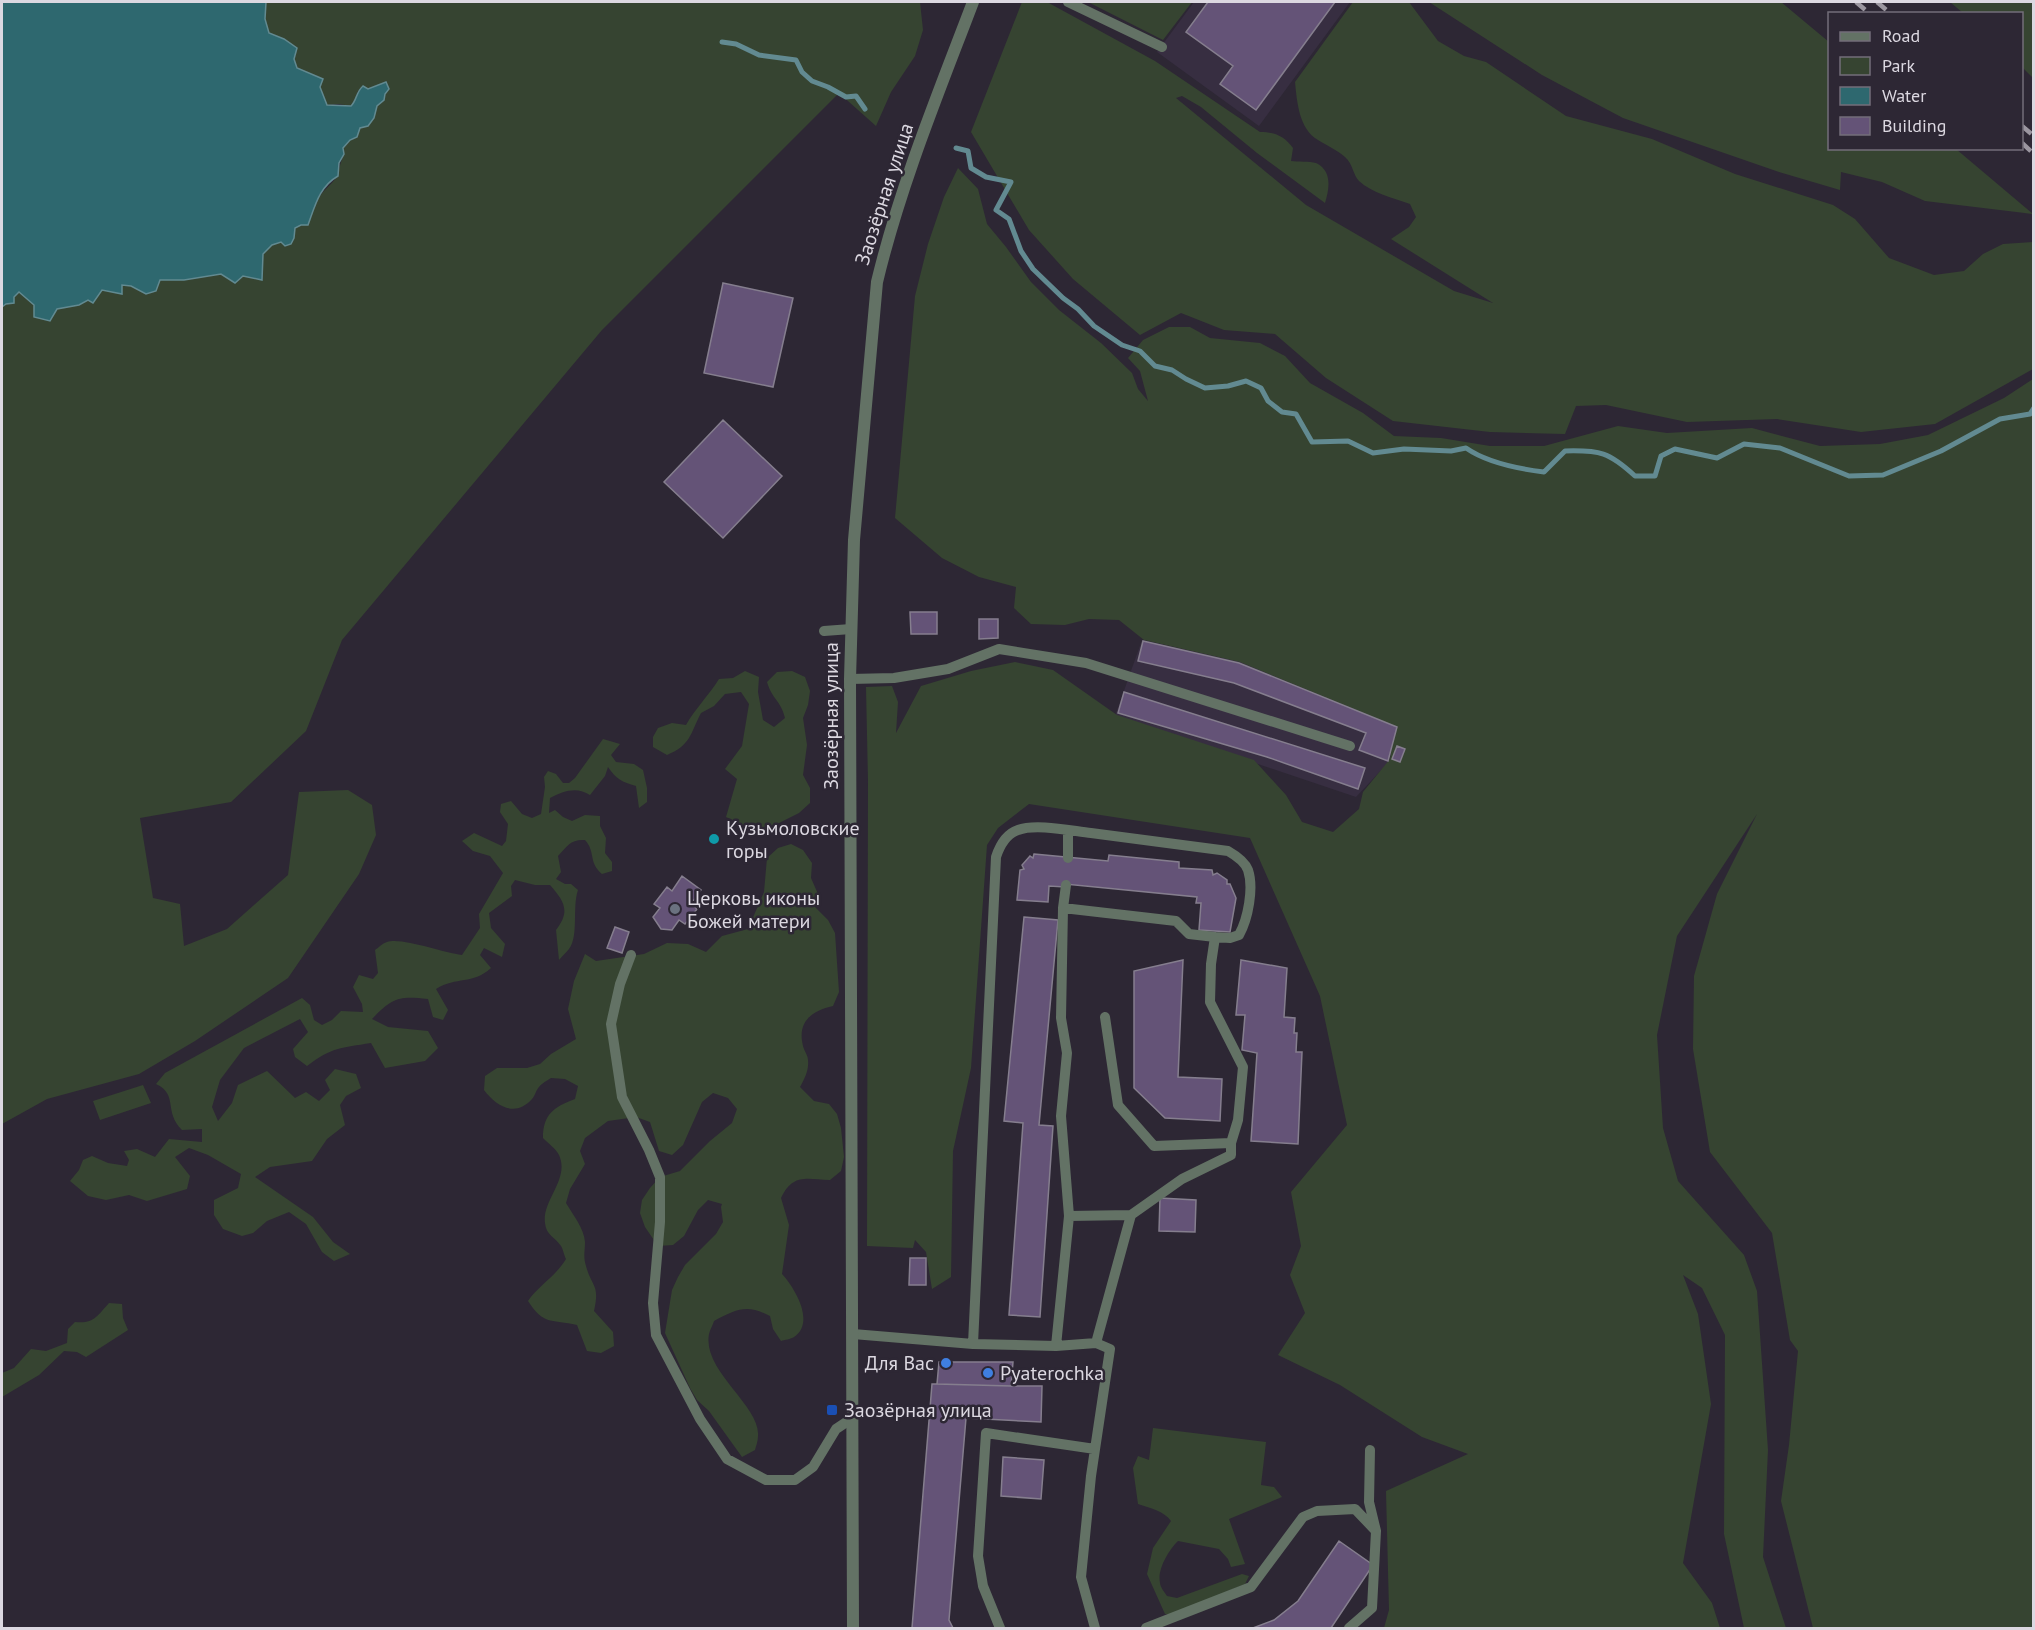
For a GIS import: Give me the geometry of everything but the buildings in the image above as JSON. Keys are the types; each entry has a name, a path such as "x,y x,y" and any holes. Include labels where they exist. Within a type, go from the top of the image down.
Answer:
{"street":[{"name":"Заозёрная улица","path":"854,1629 851,1419 850,679 854,540 876,282 886,241 973,2"}],"lane":[{"path":"1068,2 1162,47"},
{"path":"824,631 851,629"},
{"path":"850,679 894,678 948,669 999,649 1086,663 1350,746"},
{"path":"974,1344 996,857 1007,836 1015,830 1026,827 1068,830 1228,851 1236,855 1248,869 1250,888 1244,927 1239,935 1230,938 1189,934 1176,921 1063,908"},
{"path":"1068,830 1068,858"},
{"path":"1056,1346 1070,1216 1061,1116 1067,1053 1061,1018 1063,908 1066,885"},
{"path":"1070,1216 1131,1215 1182,1179 1231,1155 1231,1143 1238,1120 1243,1067 1210,1002 1211,964 1215,937"},
{"path":"631,955 620,984 611,1024 622,1097 649,1150 660,1178 660,1222 653,1303 656,1335 660,1344 700,1419 727,1459 766,1480 795,1480 813,1467 836,1429 851,1419"},
{"path":"1105,1017 1118,1105 1154,1146 1231,1143"},
{"path":"1096,1343 1131,1215"},
{"path":"852,1334 974,1344 1056,1346 1096,1343 1110,1349 1095,1449 1081,1577 1095,1629"},
{"path":"1000,1629 983,1586 978,1556 986,1433 1095,1449"},
{"path":"1349,1629 1372,1608 1376,1531 1369,1502 1370,1450"},
{"path":"1146,1629 1251,1587 1303,1517 1317,1511 1355,1509 1376,1531"}],"shaded area":[{"path":"1194,2 1350,2 1259,126 1157,52"},
{"path":"1142,640 1243,662 1399,726 1388,763 1356,797 1115,716"}],"green space":[{"path":"266,2 920,2 923,30 915,56 891,92 876,126 839,93 602,330 342,640 306,731 231,802 140,818 153,898 180,904 184,946 227,929 288,875 299,792 348,790 372,805 376,835 359,874 288,978 195,1041 139,1074 47,1099 2,1124 2,307 19,292 34,305 34,317 50,321 57,309 90,298 101,290 122,294 122,285 131,286 146,294 160,280 184,280 221,274 229,278 243,275 262,279 263,254 272,245 281,242 285,246 294,238 295,228 311,218 318,199 337,177 344,154 343,148 350,140 357,137 360,128 368,126 374,118 377,106 384,100 386,82 358,91 355,102 351,106 327,105 320,87 308,73 297,68 294,59 296,54 284,39 269,33 265,19"},
{"path":"1022,2 1047,2 1155,61 1260,132 1275,134 1283,138 1293,148 1291,161 1316,163 1325,171 1328,187 1325,203 1257,153 1201,107 1182,96 1176,98 1306,205 1454,291 1493,303 1391,239 1409,227 1416,217 1410,204 1376,192 1359,181 1348,160 1312,135 1300,114 1295,82 1353,2 1409,2 1438,41 1464,56 1486,62 1566,116 1652,139 1735,174 1833,205 1855,219 1889,258 1934,275 1964,271 1983,254 2003,244 2033,242 2033,369 1935,424 1861,432 1777,419 1687,422 1606,405 1576,406 1565,434 1490,432 1393,421 1326,378 1275,334 1224,330 1181,313 1140,335 1073,279 1029,230 971,132"},
{"path":"1088,2 1192,2 1163,40"},
{"path":"1429,2 1781,2 1828,41 1828,150 1957,150 2033,214 1925,201 1882,182 1841,172 1840,190 1779,172 1623,118 1542,75"},
{"path":"1950,2 2033,2 2033,78 2023,68 2023,12 1962,12"},
{"path":"958,168 978,189 987,224 1031,282 1059,310 1101,343 1132,373 1138,389 1148,401 1140,371 1128,358 1143,340 1169,327 1190,327 1210,338 1260,343 1285,356 1310,383 1363,413 1394,436 1441,438 1490,446 1544,446 1618,426 1667,433 1752,428 1820,446 1880,444 1928,435 2004,398 2033,379 2033,1628 1813,1628 1781,1501 1798,1351 1790,1340 1772,1233 1710,1152 1693,1049 1694,976 1717,894 1757,814 1677,936 1657,1035 1663,1128 1678,1181 1744,1255 1757,1291 1768,1450 1763,1557 1786,1628 1744,1628 1724,1534 1725,1335 1702,1288 1683,1275 1698,1314 1711,1404 1683,1563 1712,1603 1720,1628 1384,1628 1389,1610 1386,1491 1468,1454 1422,1437 1340,1385 1278,1355 1305,1313 1290,1275 1301,1246 1291,1192 1347,1125 1320,996 1250,838 1029,804 998,828 987,845 971,1068 953,1151 951,1277 932,1289 926,1252 915,1240 913,1248 867,1246 868,781 866,687 892,686 898,702 896,733 921,686 971,671 1015,662 1053,670 1117,715 1254,760 1286,795 1302,822 1333,832 1359,809 1363,792 1390,759 1395,726 1240,662 1144,640 1119,620 1089,619 1065,625 1031,624 1014,608 1016,587 979,577 942,558 895,518 915,296 928,244 944,197"},
{"path":"745,671 759,677 758,692 763,720 774,727 785,718 767,682 777,672 792,671 805,677 810,691 803,718 807,745 803,775 810,788 810,803 799,813 759,833 745,833 737,822 726,817 737,779 725,769 742,746 749,704 741,692 725,694 714,706 701,713 689,738 675,751 667,755 653,747 653,737 658,728 672,723 686,725 719,679 733,678"},
{"path":"603,739 620,744 611,755 616,762 634,764 643,770 647,802 639,808 636,786 620,780 608,767 605,776 590,795 570,790 550,798 549,813 555,810 572,821 585,815 600,816 600,826 606,838 605,853 612,862 612,871 602,874 595,865 585,840 573,842 558,856 561,872 556,879 565,884 571,884 578,890 574,937 569,949 559,960 556,930 563,917 562,901 550,885 535,885 515,880 511,886 512,896 489,913 491,928 505,944 502,957 484,948 480,955 491,968 477,977 436,989 448,1010 443,1020 433,1017 428,999 410,998 391,1002 372,1019 388,1027 428,1031 438,1048 425,1061 385,1068 371,1043 344,1047 330,1052 307,1066 295,1057 293,1049 308,1032 300,1019 244,1048 220,1080 212,1107 218,1121 232,1103 238,1085 267,1071 295,1098 306,1092 319,1101 330,1090 325,1080 335,1069 356,1074 361,1088 346,1096 340,1105 345,1125 327,1139 312,1161 270,1167 255,1177 313,1217 333,1242 350,1254 334,1261 322,1252 306,1224 289,1212 267,1221 253,1233 242,1236 223,1229 214,1215 214,1200 238,1188 241,1174 208,1155 189,1148 175,1157 190,1176 187,1189 147,1201 129,1195 106,1200 88,1196 70,1181 79,1170 83,1160 92,1156 108,1163 127,1166 129,1160 124,1151 137,1149 155,1157 169,1139 202,1142 202,1129 182,1130 176,1123 167,1093 156,1084 165,1073 302,998 310,1005 314,1020 322,1025 332,1020 341,1011 363,1012 362,1004 353,987 359,975 373,979 378,973 375,950 384,943 394,941 412,943 462,955 480,928 479,914 503,873 490,856 473,851 462,841 474,833 502,846 506,841 508,824 500,812 501,804 511,801 522,814 532,818 541,814 545,787 544,777 548,771 556,774 563,783 569,783"},
{"path":"791,844 803,850 812,863 811,878 818,894 815,907 828,920 835,933 839,992 833,1006 818,1011 804,1024 802,1038 808,1064 800,1087 814,1101 829,1104 837,1114 844,1157 841,1171 830,1180 801,1179 795,1181 790,1184 781,1198 789,1225 782,1274 801,1305 803,1323 800,1331 793,1338 781,1341 773,1329 770,1316 748,1309 729,1313 714,1321 709,1332 709,1348 714,1361 751,1413 756,1425 758,1438 755,1450 742,1457 709,1411 697,1400 665,1333 672,1290 685,1265 716,1234 723,1222 722,1204 708,1200 698,1210 684,1236 673,1245 658,1246 645,1227 640,1213 642,1200 660,1177 680,1171 732,1123 737,1109 728,1098 713,1093 702,1102 683,1145 672,1155 659,1151 650,1122 636,1117 608,1121 585,1138 580,1151 585,1164 570,1189 566,1203 583,1232 585,1263 596,1291 594,1311 613,1332 614,1346 601,1353 587,1351 577,1325 544,1318 528,1301 566,1259 561,1246 549,1233 545,1223 547,1206 559,1181 561,1164 558,1153 543,1138 545,1123 551,1112 575,1099 578,1086 565,1079 551,1078 540,1086 526,1105 513,1109 500,1105 489,1096 484,1090 485,1076 497,1068 527,1068 540,1064 551,1054 576,1039 568,1009 574,981 585,954 596,961 644,954 667,943 688,944 706,952 722,936 748,929 764,892 767,858 778,848"},
{"path":"143,1085 151,1103 100,1120 93,1101"},
{"path":"109,1303 122,1304 123,1318 128,1330 86,1357 77,1352 64,1351 39,1375 2,1397 2,1373 14,1368 31,1349 46,1351 67,1343 68,1329 75,1322 91,1320"},
{"path":"1153,1428 1266,1442 1261,1485 1274,1487 1282,1497 1229,1519 1245,1564 1231,1567 1228,1559 1219,1549 1178,1541 1160,1572 1160,1585 1167,1596 1177,1598 1242,1574 1249,1576 1245,1584 1173,1614 1165,1614 1147,1574 1153,1548 1171,1521 1161,1512 1138,1504 1133,1468 1138,1456 1149,1460"}],"water":[{"path":"2,2 266,2 265,19 269,33 297,48 294,59 297,68 323,79 320,87 327,105 351,106 363,86 368,89 386,82 389,89 384,100 377,106 374,118 368,126 360,128 357,137 350,140 343,148 344,154 339,163 338,176 322,191 308,225 295,228 291,244 285,246 281,242 272,245 263,254 262,280 243,276 235,283 221,274 184,280 160,280 156,291 146,294 131,286 122,285 122,294 102,290 93,303 88,300 79,305 57,309 50,321 34,317 34,305 19,292 14,297 14,303 2,307"}],"waterway":[{"path":"722,42 736,44 759,55 796,60 802,72 812,81 846,97 856,96 865,109"},
{"path":"956,148 968,151 971,168 986,177 1011,182 996,210 1009,219 1021,251 1033,269 1094,326 1122,345 1140,351 1155,366 1172,370 1205,388 1228,386 1246,381 1261,388 1268,401 1282,412 1296,414 1312,442 1348,441 1373,453 1404,449 1451,451 1466,448 1493,461 1544,472 1565,451 1587,451 1611,457 1635,476 1655,476 1661,456 1675,449 1717,458 1744,444 1780,448 1849,476 1883,475 1941,451 2000,419 2030,414 2034,408"}],"railway":[{"path":"1856,2 1868,12"},
{"path":"1877,2 1889,12"},
{"path":"2023,127 2034,136"},
{"path":"2023,144 2034,154"}],"place":[{"name":"Кузьмоловские горы","path":"714,839"},
{"name":"Церковь иконы Божей матери","path":"675,909"},
{"name":"Для Вас","path":"946,1363"},
{"name":"Pyaterochka","path":"988,1373"},
{"name":"Заозёрная улица","path":"832,1410"}]}
